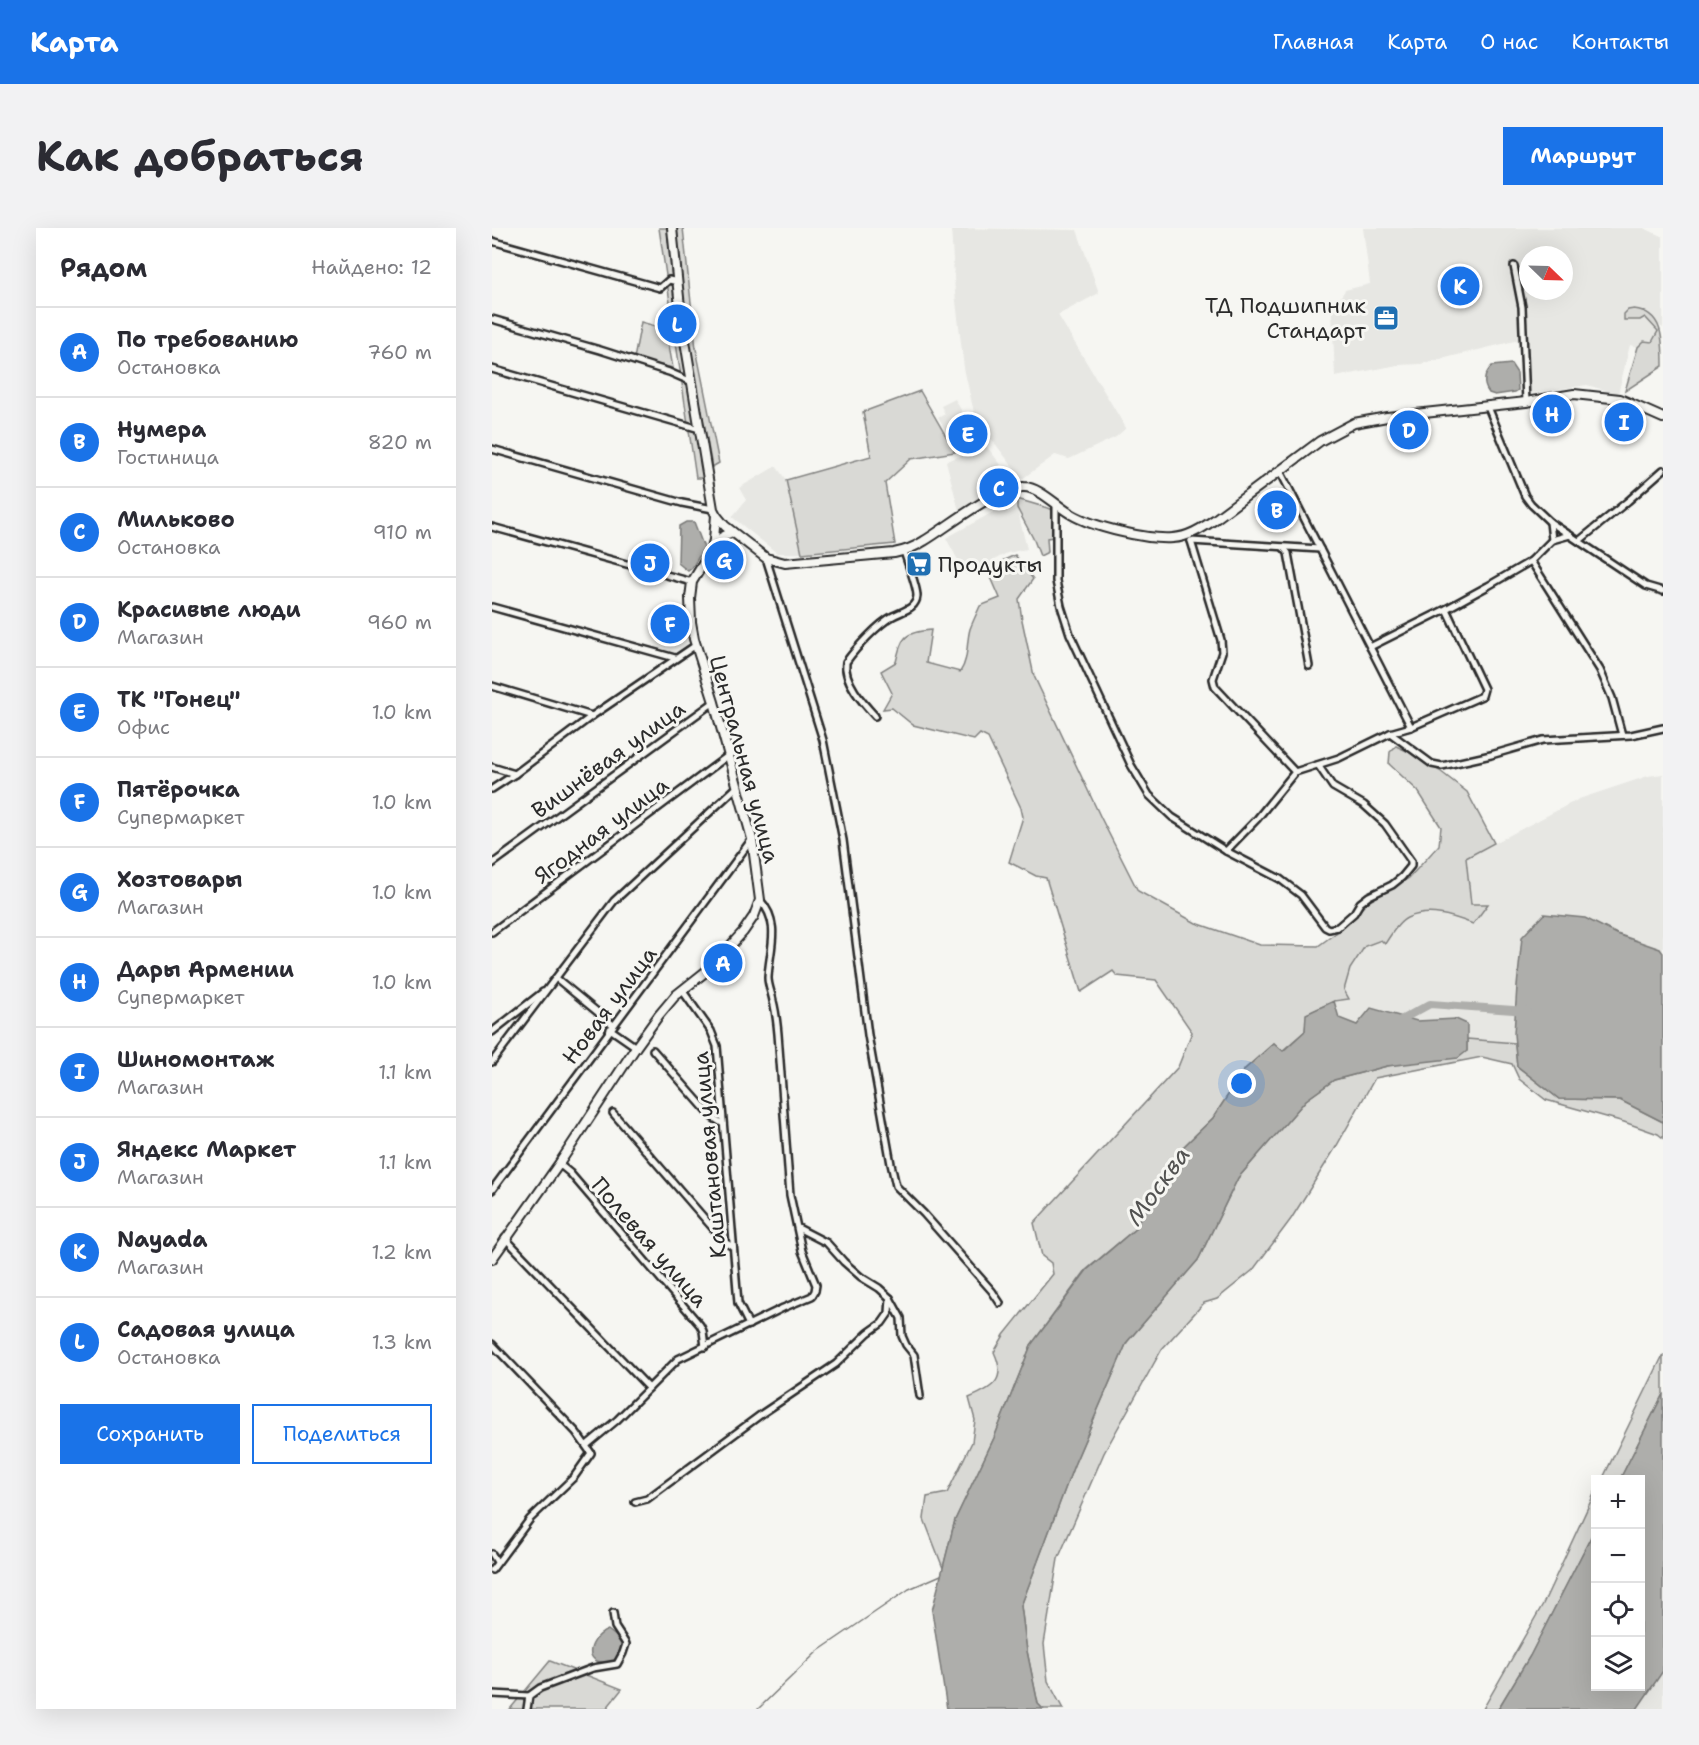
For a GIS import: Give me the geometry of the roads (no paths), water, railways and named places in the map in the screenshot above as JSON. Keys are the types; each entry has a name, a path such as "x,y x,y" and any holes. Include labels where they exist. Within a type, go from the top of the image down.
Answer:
{"street":[{"name":"Центральная улица","path":"672,228 681,317 714,512 714,540 711,551 692,582 691,622 752,839 760,900"},
{"path":"492,241 660,288 669,280 678,282"},
{"path":"1514,266 1522,307 1526,402"},
{"path":"492,319 600,350 669,372 692,382"},
{"path":"492,369 700,429"},
{"path":"1188,538 1320,441 1354,423 1574,394 1620,399 1663,418"},
{"path":"1488,407 1531,504 1550,522 1646,586 1663,591"},
{"path":"492,449 714,512 732,531 766,558 785,563 904,551 922,543 1004,491 1020,487 1029,488 1086,522 1103,528 1153,537 1320,549"},
{"path":"1579,541 1663,470"},
{"path":"1280,471 1411,727"},
{"path":"1056,505 1056,581 1061,606 1070,634 1131,765 1149,795 1172,817 1227,851 1280,879 1301,895 1325,927 1329,928 1338,927 1354,913 1360,903 1402,877 1411,866 1411,861 1385,824 1364,806 1333,787 1318,765"},
{"path":"1550,522 1552,540"},
{"path":"492,527 692,582"},
{"path":"711,551 722,537 732,531"},
{"path":"1370,647 1446,609 1532,561 1552,540 1570,535"},
{"path":"1188,538 1221,640 1222,652 1213,679 1215,687 1295,772"},
{"path":"1278,546 1283,546 1288,553 1309,666"},
{"path":"875,716 848,678 845,669 846,662 883,622 912,606 915,602 916,591 904,551"},
{"path":"766,558 822,740 837,808 868,1035 896,1186 924,1214 1000,1303"},
{"path":"1532,561 1599,670 1612,698 1622,735"},
{"path":"492,607 675,658"},
{"path":"1227,851 1257,819 1295,772 1339,758 1482,696 1484,689 1446,609"},
{"path":"492,789 592,716 696,645"},
{"path":"492,686 592,716"},
{"name":"Вишнёвая улица","path":"492,864 714,702"},
{"path":"1391,734 1432,764 1442,766 1543,740 1631,735 1663,728"},
{"name":"Ягодная улица","path":"492,932 729,755"},
{"path":"492,767 515,774"},
{"path":"492,1062 614,901 738,786"},
{"name":"Новая улица","path":"492,1190 752,839"},
{"path":"493,1254 559,1164 659,1015 682,990 709,969 742,932 754,916 760,900 767,908 772,923 772,952 768,978 777,1025 790,1195 802,1251 816,1285 815,1291 807,1299 678,1359 617,1420 586,1445"},
{"path":"556,978 636,1047"},
{"path":"492,1032 549,987"},
{"name":"Каштановая улица","path":"682,990 715,1038 738,1303 749,1325"},
{"path":"653,1050 712,1117 723,1124"},
{"path":"613,1113 725,1242 733,1247"},
{"name":"Полевая улица","path":"559,1164 570,1173 700,1325 703,1330 705,1347"},
{"path":"798,1228 827,1243 861,1277 890,1298 901,1318 902,1336 914,1355 920,1396"},
{"path":"505,1238 649,1388"},
{"path":"636,1502 647,1499 763,1413 836,1364 868,1333 882,1323 889,1313 890,1298"},
{"path":"492,1344 591,1452 574,1477 530,1519 492,1570"},
{"path":"492,1554 497,1562"},
{"path":"492,1694 529,1696 540,1688 593,1668 616,1664 626,1644 615,1627 613,1613"},
{"path":"527,1709 529,1696"}],"water":[{"path":"1511,364 1517,373 1518,390 1495,395 1489,393 1485,383 1489,369 1492,366"},
{"path":"686,522 694,522 704,548 688,571 678,563 679,526"},
{"path":"1544,914 1585,918 1617,934 1660,949 1663,953 1663,1122 1620,1100 1559,1099 1517,1066 1514,1034 1522,937"},
{"path":"1334,1001 1339,1018 1357,1025 1371,1008 1417,1021 1456,1019 1467,1024 1467,1051 1458,1058 1387,1066 1334,1080 1306,1100 1238,1178 1198,1260 1127,1342 1074,1465 1021,1606 1038,1704 1043,1709 947,1709 932,1611 955,1520 994,1438 1031,1345 1087,1270 1136,1228 1143,1211 1178,1152 1213,1118 1245,1069 1274,1043 1283,1051 1305,1031 1306,1014"},
{"path":"1663,1394 1663,1671 1637,1709 1498,1709 1530,1656 1591,1537 1591,1691 1645,1691 1645,1475 1622,1475"},
{"path":"608,1630 622,1641 621,1650 612,1662 599,1662 593,1658 591,1649 596,1639"}],"waterway":[{"name":"Москва","path":"1397,1022 1430,1004 1527,1011"},
{"path":"758,1709 818,1651 909,1589 941,1575"}],"place":[{"name":"Nayada","path":"1460,286"},
{"name":"ТД Подшипник Стандарт","path":"1386,318"},
{"name":"Садовая улица","path":"677,324"},
{"name":"Дары Армении","path":"1552,414"},
{"name":"Шиномонтаж","path":"1624,422"},
{"name":"Красивые люди","path":"1409,430"},
{"name":"ТК \"Гонец\"","path":"968,434"},
{"name":"Мильково","path":"999,488"},
{"name":"Нумера","path":"1277,510"},
{"name":"Хозтовары","path":"724,560"},
{"name":"Яндекс Маркет","path":"650,563"},
{"name":"Продукты","path":"919,564"},
{"name":"Пятёрочка","path":"670,624"},
{"name":"По требованию","path":"723,963"}]}
